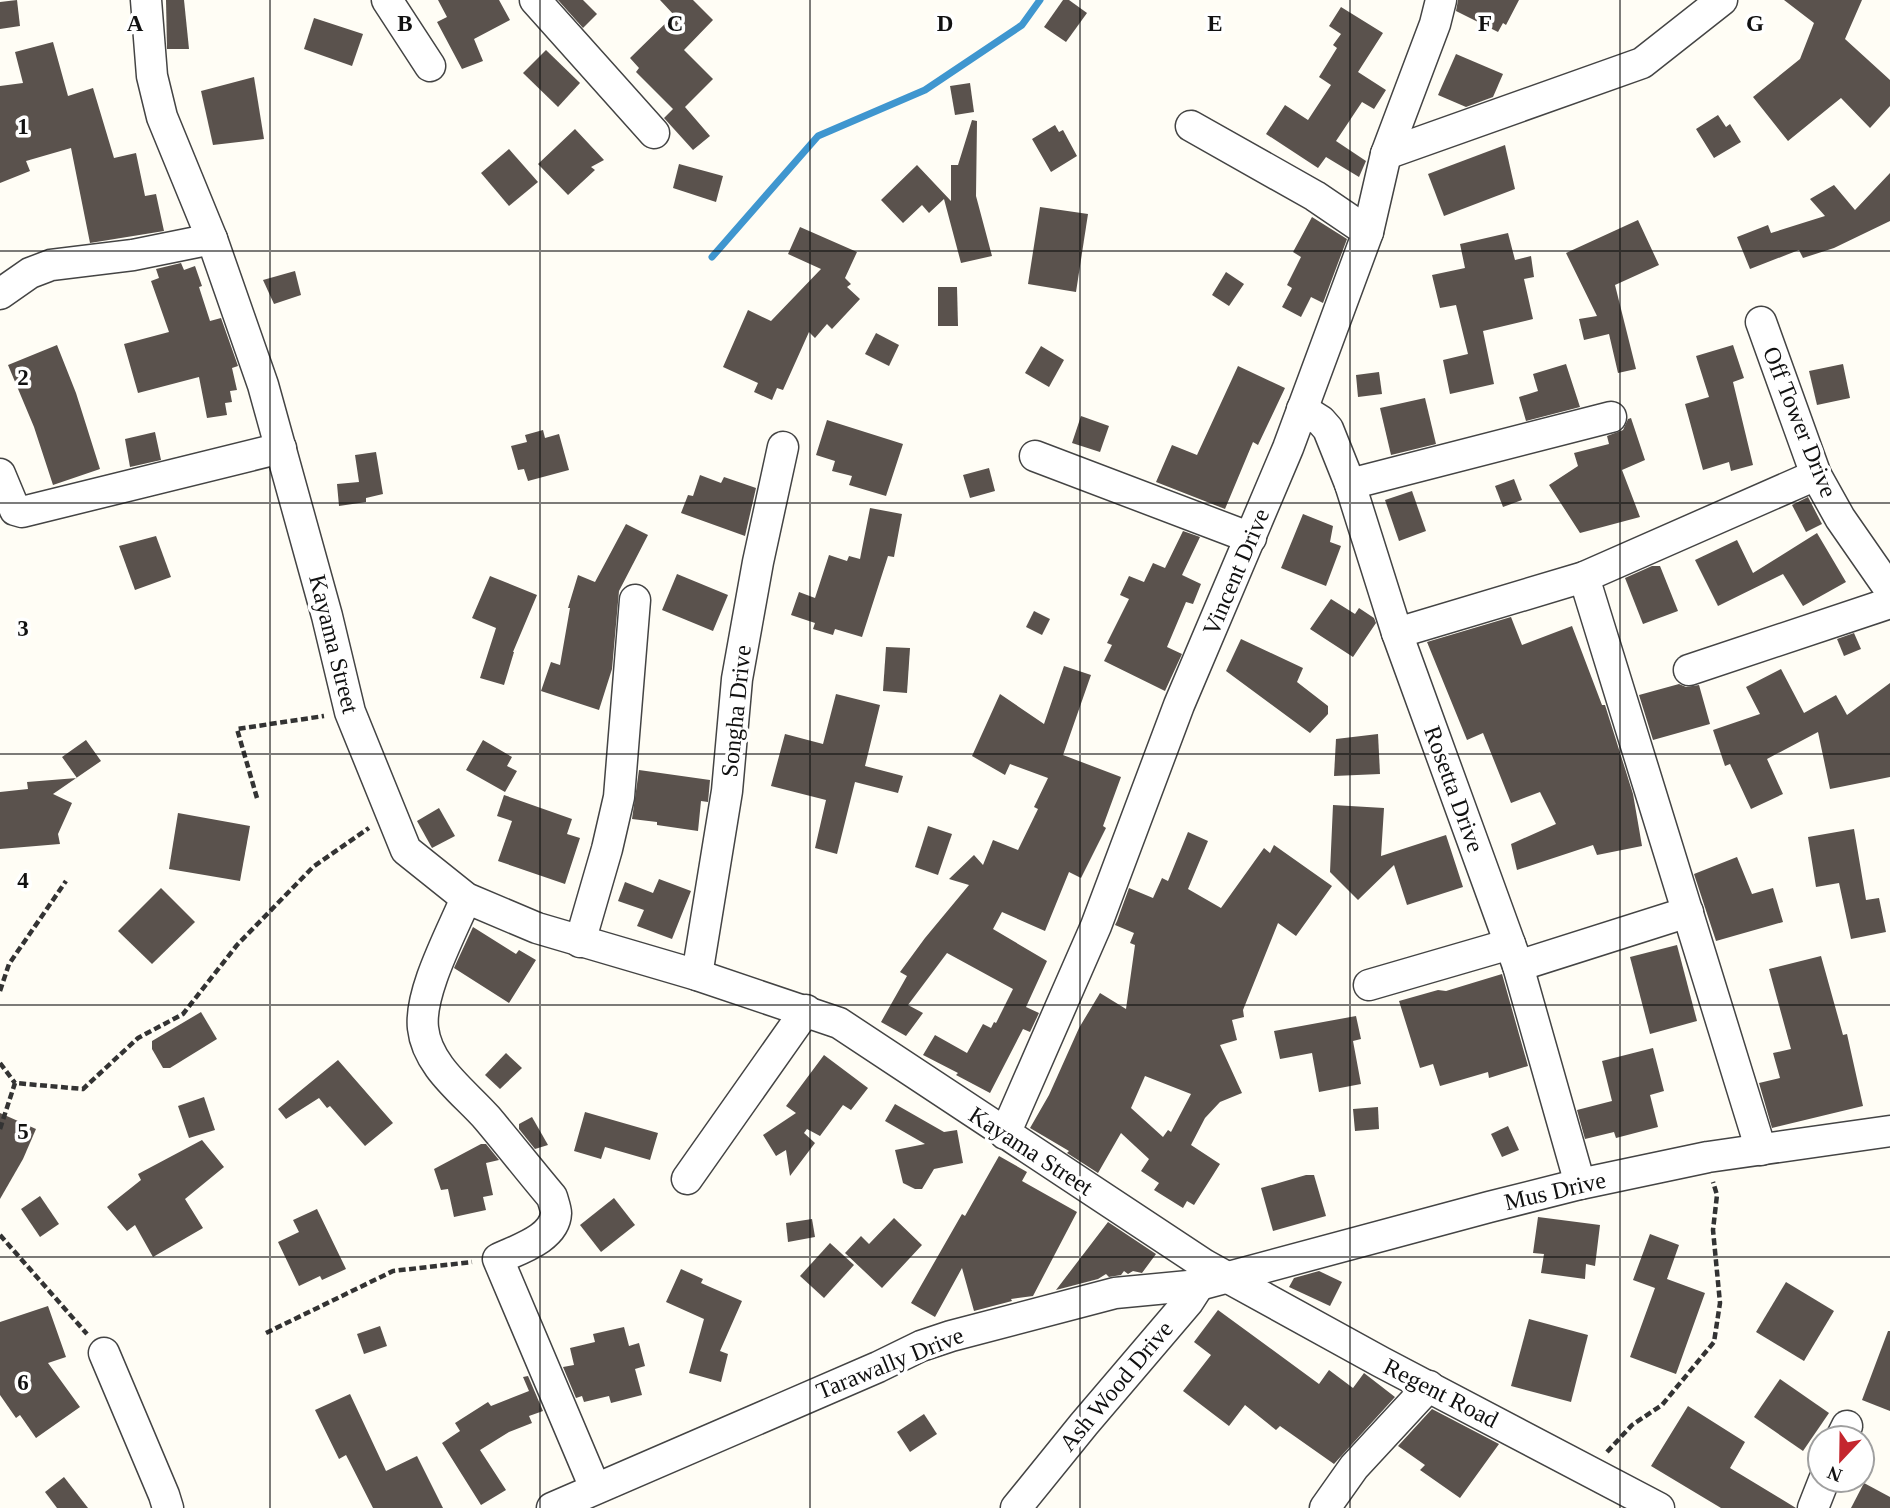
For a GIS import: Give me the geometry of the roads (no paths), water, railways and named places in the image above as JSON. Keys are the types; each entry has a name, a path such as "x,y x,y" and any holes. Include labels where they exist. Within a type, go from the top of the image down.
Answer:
{"street":[{"name":"Kayama Street","path":"146,0 152,76 162,117 212,239 263,384 327,616 350,712 406,850 466,898 537,928 697,975 823,1017 1005,1135 1212,1281"},
{"path":"387,0 430,66"},
{"path":"535,0 654,134"},
{"name":"Vincent Drive","path":"1005,1135 1096,926 1179,705 1251,538 1302,409 1368,232 1386,155 1435,24 1441,0"},
{"path":"1386,155 1642,63 1723,0"},
{"path":"1191,126 1315,196 1368,232"},
{"path":"0,293 30,273 51,265 133,255 212,239"},
{"name":"Off Tower Drive","path":"1761,322 1816,475 1840,518 1890,590"},
{"name":"Rosetta Drive","path":"1302,409 1328,429 1350,484 1397,633 1514,955 1580,1184"},
{"path":"1350,484 1611,417"},
{"name":"Songha Drive","path":"697,975 727,790 737,679 758,562 783,447"},
{"path":"0,474 15,510 22,512 281,448"},
{"path":"1035,456 1251,538"},
{"path":"1397,633 1584,577 1816,475"},
{"path":"1584,577 1761,1150"},
{"path":"580,942 619,797 635,600"},
{"path":"1689,670 1890,603"},
{"path":"466,898 426,993 423,1028 430,1052 446,1075 486,1117 552,1197 556,1213 551,1227 540,1238 498,1259 595,1488"},
{"path":"1369,985 1514,955 1688,912"},
{"path":"687,1179 823,1017"},
{"name":"Mus Drive","path":"1212,1281 1580,1184 1708,1157 1890,1131"},
{"name":"Regent Road","path":"1212,1281 1429,1386 1655,1507"},
{"name":"Tarawally Drive","path":"552,1508 921,1346 1048,1309 1115,1293 1212,1281"},
{"name":"Ash Wood Drive","path":"1016,1508 1188,1302 1212,1281"},
{"path":"104,1353 168,1508"},
{"path":"1325,1508 1353,1467 1429,1386"}],"waterway":[{"path":"712,257 818,136 925,90 1022,25 1040,0"}]}
